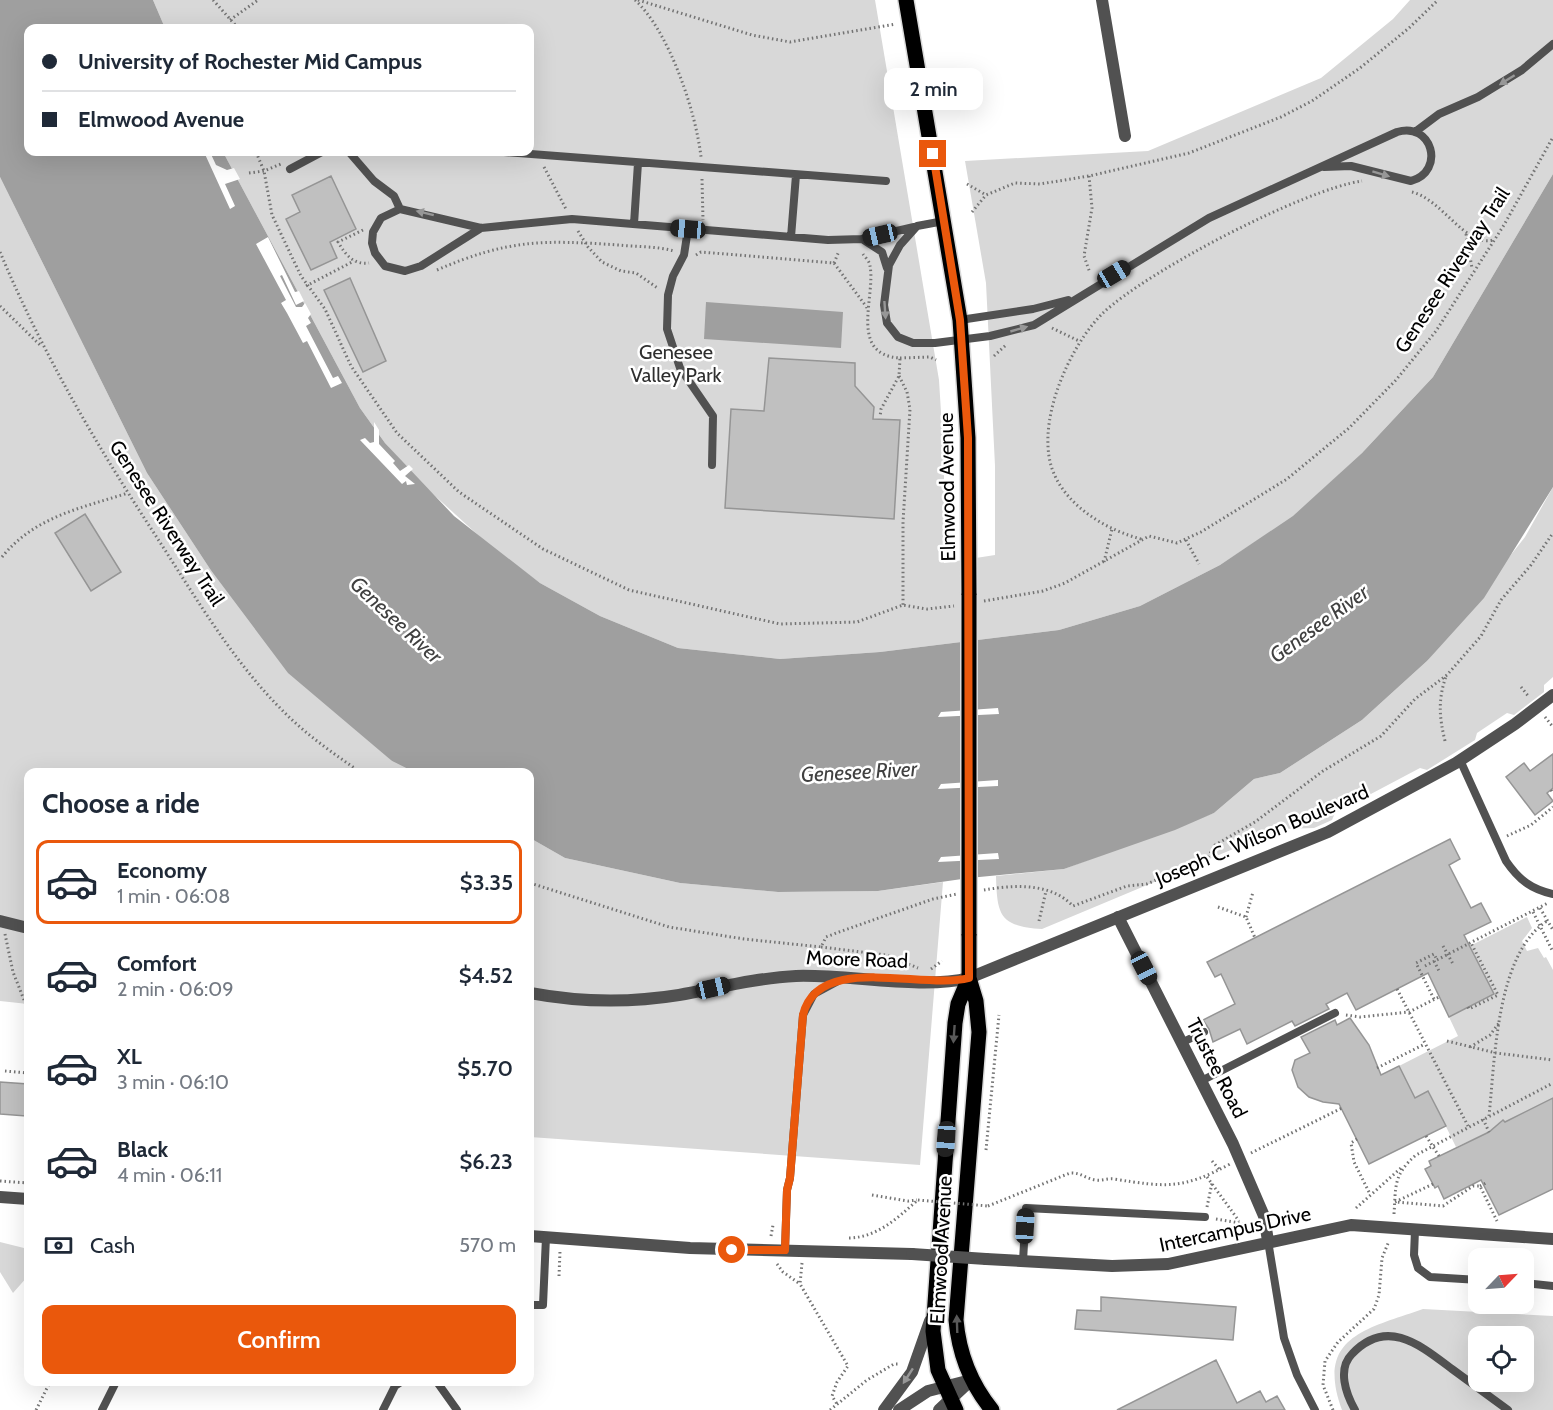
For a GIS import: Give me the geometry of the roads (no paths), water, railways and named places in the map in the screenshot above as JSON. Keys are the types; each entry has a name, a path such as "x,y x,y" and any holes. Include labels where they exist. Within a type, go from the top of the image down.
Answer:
{"main road":[{"name":"Elmwood Avenue","path":"906,0 960,320 969,447 969,978 976,1001 979,1032 956,1320 961,1352 972,1380 992,1410"},
{"name":"Elmwood Avenue","path":"948,1401 935,1353 935,1302 955,1023 962,993 969,978"}],"street":[{"path":"1102,0 1125,136"},
{"name":"Joseph C. Wilson Boulevard","path":"969,978 1328,832 1460,760 1515,724 1553,695"},
{"name":"Trustee Road","path":"1118,917 1203,1080 1261,1209 1268,1241"},
{"path":"4,922 24,927"},
{"name":"Moore Road","path":"534,994 586,1000 633,1000 785,976 942,982 969,978"},
{"path":"0,1197 24,1199"},
{"name":"Intercampus Drive","path":"534,1236 781,1255 912,1254 1149,1266 1198,1259 1268,1241 1352,1225 1553,1239"},
{"path":"884,1410 912,1372 924,1344 935,1302"},
{"path":"899,1410 928,1391 948,1401 972,1380"}],"lane":[{"path":"1415,132 1434,117 1478,97 1522,70 1553,44"},
{"path":"862,239 882,252 887,274 886,323 898,337 913,344 962,340 1034,325 1209,218 1397,132 1415,132 1429,143 1432,156 1426,173 1414,180 1402,181 1351,166 1323,167"},
{"path":"290,169 314,156"},
{"path":"353,156 374,181 394,196 400,209"},
{"path":"534,156 886,181"},
{"path":"634,224 638,164"},
{"path":"791,237 796,175"},
{"path":"482,228 416,269 395,270 378,258 372,238 381,218 400,209 482,228 572,219 791,237 862,239 944,221"},
{"path":"887,274 894,255 917,226"},
{"path":"688,229 684,255 673,276 668,295 667,329 674,354 687,381 713,416 712,465"},
{"path":"960,320 1033,309 1077,297"},
{"path":"1460,760 1506,861 1516,876 1529,886 1552,897"},
{"path":"781,1255 805,1008 821,989 849,977"},
{"path":"1203,1080 1335,1013"},
{"path":"1183,1042 1204,1032"},
{"path":"1023,1261 1026,1208 1205,1217"},
{"path":"1415,1230 1414,1256 1418,1268 1430,1277 1468,1279"},
{"path":"534,1305 543,1305 546,1237"},
{"path":"1268,1241 1284,1338 1297,1375 1315,1410"},
{"path":"1534,1285 1553,1286"},
{"path":"1355,1410 1344,1376 1349,1357 1361,1344 1389,1336 1404,1338 1421,1346 1508,1410"},
{"path":"102,1410 114,1386"},
{"path":"383,1410 395,1386"},
{"path":"440,1386 457,1410"}],"water":[{"name":"Genesee River","path":"0,0 153,0 163,24 24,24 24,156 225,156 360,408 385,443 454,516 540,583 600,616 678,648 780,659 880,652 1059,630 1140,606 1220,565 1293,516 1362,453 1433,377 1553,174 1553,487 1484,598 1427,661 1362,720 1280,773 1254,779 1214,813 1175,830 1064,869 969,878 878,891 778,892 680,883 565,858 534,840 534,768 406,768 392,761 288,673 210,569 147,473 0,177","holes":["998,708 999,714 938,717 941,712","998,780 998,786 938,789 941,784","998,853 999,859 938,862 941,857"]},
{"path":"706,302 843,312 841,348 704,339"}],"park label":[{"name":"Genesee Valley Park","path":"676,364"}]}
